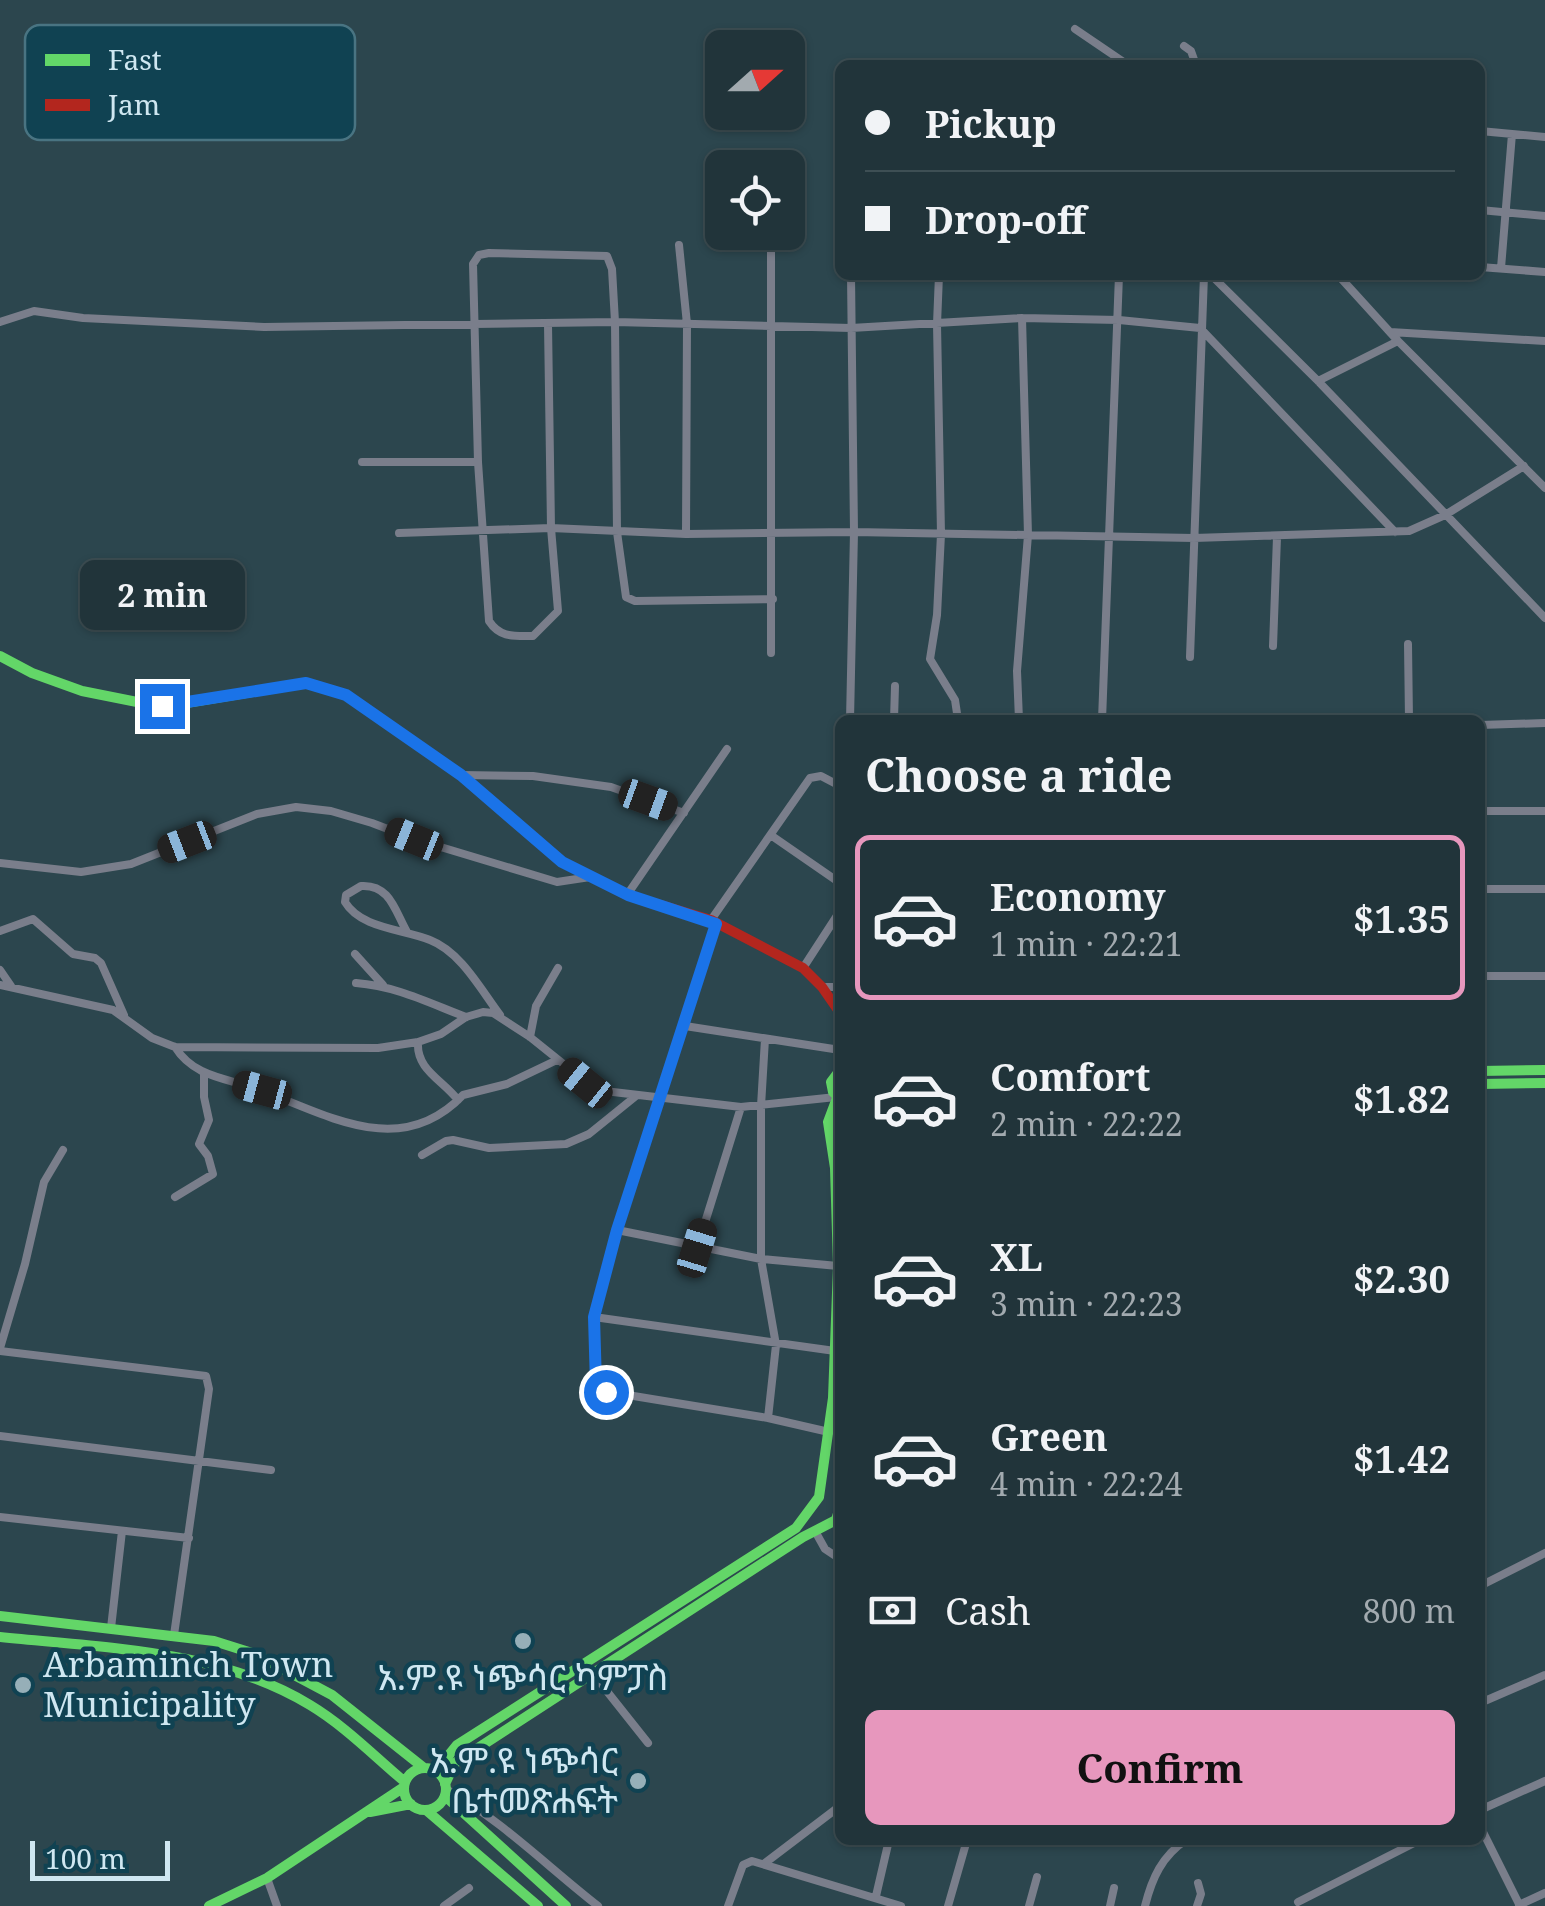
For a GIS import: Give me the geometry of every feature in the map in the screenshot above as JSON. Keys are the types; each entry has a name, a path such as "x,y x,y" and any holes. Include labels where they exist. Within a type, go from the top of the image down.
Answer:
{"main road":[{"path":"0,656 32,674 82,691 162,706 286,685 306,683 325,687 362,704 461,775 562,862 628,895 714,922 802,968 835,1006"},
{"path":"1485,1071 1545,1070"},
{"path":"1485,1084 1545,1083"},
{"path":"835,1105 828,1122 835,1192"},
{"path":"210,1906 268,1878 405,1784 412,1772 430,1770 457,1745 796,1528 819,1497 835,1406"},
{"path":"426,1810 438,1806 454,1763 835,1521"},
{"path":"0,1616 214,1641 242,1649 299,1676 332,1695 430,1770 445,1790 566,1906"},
{"path":"70,1646 72,1624"},
{"path":"0,1637 188,1660 238,1670 312,1706 405,1784 411,1804"},
{"path":"364,1812 411,1804 426,1810 538,1906"}],"street":[{"path":"1075,29 1121,60"},
{"path":"1184,46 1194,60"},
{"path":"1485,131 1545,137"},
{"path":"1501,268 1512,134"},
{"path":"1485,210 1545,216"},
{"path":"679,245 687,324 686,534"},
{"path":"770,653 772,250"},
{"path":"548,324 551,528 558,611 533,636 507,636 495,630 489,621 482,532 472,264 479,255 489,253 607,256 612,269 616,322 617,532 626,598 773,599"},
{"path":"1485,266 1545,272"},
{"path":"850,715 854,532 851,280"},
{"path":"940,280 941,534 937,614 930,659 955,700 957,715"},
{"path":"1102,715 1119,280"},
{"path":"1190,657 1200,328 1207,280"},
{"path":"1213,280 1318,381 1545,618"},
{"path":"1343,280 1545,488"},
{"path":"0,322 34,311 83,318 264,327 616,322 851,328 1022,318 1119,320 1200,328 1394,532"},
{"path":"1019,715 1017,671 1028,535 1022,318"},
{"path":"1390,332 1545,341"},
{"path":"1318,381 1398,341"},
{"path":"362,462 478,462"},
{"path":"399,533 551,528 686,534 854,532 1194,538 1394,532 1409,531 1445,515 1524,466"},
{"path":"1273,646 1277,537"},
{"path":"1408,644 1409,715"},
{"path":"894,715 895,686"},
{"path":"1485,725 1545,723"},
{"path":"628,895 727,749"},
{"path":"461,775 533,776 611,787 684,813"},
{"path":"829,1432 597,1390 594,1317 617,1230 685,1026 714,922 810,778 821,776 835,783"},
{"path":"0,863 81,872 130,864 258,814 296,808 331,811 372,822 414,839 557,882 590,878"},
{"path":"1485,810 1545,812"},
{"path":"772,836 835,880"},
{"path":"407,932 386,893 378,888 361,886 346,895 346,902 358,917 436,942 508,1024"},
{"path":"1485,889 1545,889"},
{"path":"802,968 835,918"},
{"path":"0,931 33,919 73,954 95,958 124,1017"},
{"path":"356,954 384,986"},
{"path":"530,1037 536,1006 558,968"},
{"path":"0,970 13,990"},
{"path":"1485,976 1545,976"},
{"path":"356,983 384,986 466,1017"},
{"path":"0,985 96,1006 124,1017 152,1038 175,1047 378,1048 418,1042 442,1034 466,1017 493,1013 596,1090 741,1107 835,1098"},
{"path":"822,987 835,986"},
{"path":"685,1026 835,1049"},
{"path":"765,1039 761,1258 776,1345 768,1418"},
{"path":"418,1042 416,1055 421,1063 458,1100"},
{"path":"175,1047 182,1059 204,1073 262,1090 298,1107 359,1127 397,1129 416,1125 456,1106 463,1095 507,1084 556,1060"},
{"path":"175,1197 214,1174 199,1144 209,1120 204,1073"},
{"path":"422,1155 446,1140 489,1148 566,1144 589,1134 636,1096"},
{"path":"697,1248 741,1107"},
{"path":"63,1150 44,1182 0,1350 206,1376 210,1390 174,1635"},
{"path":"617,1230 697,1248 835,1266"},
{"path":"594,1317 835,1351"},
{"path":"0,1436 271,1470"},
{"path":"0,1517 189,1538"},
{"path":"110,1628 122,1531"},
{"path":"815,1532 825,1549 835,1554"},
{"path":"1485,1583 1545,1553"},
{"path":"594,1675 648,1743"},
{"path":"1485,1701 1545,1675"},
{"path":"1485,1808 1545,1781"},
{"path":"445,1790 496,1822 598,1906"},
{"path":"765,1863 835,1810"},
{"path":"1485,1836 1520,1906 1545,1893"},
{"path":"876,1896 888,1845"},
{"path":"948,1906 965,1845"},
{"path":"1145,1906 1168,1852 1178,1845"},
{"path":"1298,1902 1410,1845"},
{"path":"728,1906 743,1865 752,1861 901,1906"},
{"path":"1029,1906 1037,1877"},
{"path":"268,1878 277,1906"},
{"path":"1198,1882 1198,1906"},
{"path":"444,1906 470,1888"},
{"path":"1110,1906 1114,1888"}],"traffic: fast":[{"path":"0,656 32,673 82,691 162,707 307,683 346,695 461,775 539,842"},
{"path":"1485,1071 1545,1070"},
{"path":"835,1077 831,1082 835,1094"},
{"path":"1485,1084 1545,1083"},
{"path":"835,1103 828,1122 835,1168"},
{"path":"436,1771 457,1745 796,1528 819,1497 833,1398 835,1345"},
{"path":"445,1784 455,1763 803,1537 835,1521"},
{"path":"0,1616 214,1641 255,1654 332,1695 424,1768"},
{"path":"0,1637 160,1654 237,1672 275,1686 323,1713 405,1782"},
{"path":"425,1768 440,1774 446,1789 440,1804 425,1810 410,1804 404,1789 410,1774 425,1768"},
{"path":"209,1906 267,1878 404,1787"},
{"path":"445,1796 566,1906"},
{"path":"370,1812 411,1804"},
{"path":"426,1810 538,1906"}],"traffic: jam":[{"path":"539,842 562,862 627,895 711,920 803,968 835,1006"}],"place":[{"name":"አ.ም.ዩ ነጭሳር ካምፓስ","path":"523,1641"},
{"name":"Arbaminch Town Municipality","path":"23,1685"},
{"name":"አ.ም.ዩ ነጭሳር ቤተመጽሐፍት","path":"638,1781"}],"route":[{"path":"162,706 306,683 346,695 461,775 562,862 628,895 716,924 617,1230 594,1317 596,1385 597,1390 606,1392"}]}
